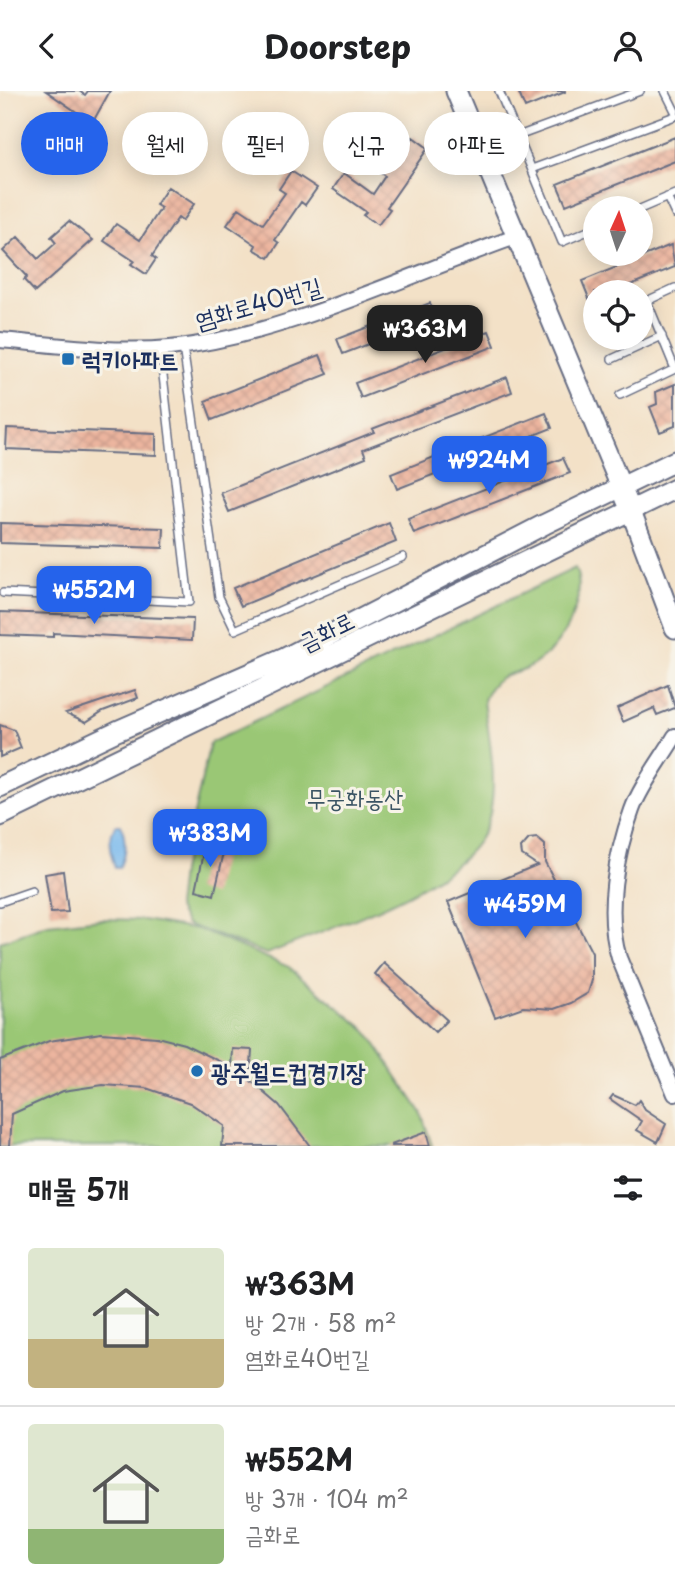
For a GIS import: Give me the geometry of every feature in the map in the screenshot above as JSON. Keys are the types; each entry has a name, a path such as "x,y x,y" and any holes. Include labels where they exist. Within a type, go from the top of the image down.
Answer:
{"main road":[{"path":"456,91 631,511 675,628"},
{"name":"금화로","path":"0,787 81,747 285,658 545,524 675,461"},
{"name":"금화로","path":"0,816 675,489"}],"street":[{"name":"염화로40번길","path":"0,340 160,348 183,346 313,312 518,236"},
{"path":"675,736 632,808 617,874 613,906 615,944 619,958 675,1094"}],"lane":[{"path":"499,91 508,112"},
{"path":"529,133 640,91"},
{"path":"532,169 675,113 665,91"},
{"path":"529,162 562,242 583,233"},
{"path":"653,204 671,196 675,214"},
{"path":"653,298 675,288"},
{"path":"620,395 675,369 653,319"},
{"path":"612,359 662,336"},
{"path":"183,346 219,597 235,630 402,557"},
{"path":"3,593 189,601 160,348"},
{"path":"0,902 32,891"}],"green space":[{"name":"무궁화동산","path":"575,568 578,580 576,605 565,631 549,652 532,666 496,681 484,700 491,750 492,802 483,833 468,853 417,890 353,920 267,954 187,924 177,907 181,872 210,743"},
{"name":"광주월드컵경기장","path":"101,919 144,920 198,929 289,967 366,1030 421,1112 432,1146 0,1146 0,942 48,925"}],"water":[{"path":"116,825 121,825 124,841 119,868 115,868 110,847"}],"building":[{"path":"46,91 79,91 85,95 88,91 110,91 98,112 77,112"},
{"path":"518,91 565,91 565,92 525,108"},
{"path":"413,137 424,145 424,154 410,174 410,141"},
{"path":"675,137 675,161 566,205 557,184"},
{"path":"288,175 297,175 317,188 305,205 301,202 275,240 279,243 269,258 254,249 256,245 227,225 239,208 263,224 285,193 279,189"},
{"path":"343,175 347,175 373,194 385,176 409,175 378,225 363,215 366,212 333,189"},
{"path":"168,187 194,204 182,221 178,218 152,256 156,259 146,274 131,264 134,261 104,241 116,224 140,240 161,208 156,205"},
{"path":"69,221 93,240 35,292 24,280 27,277 3,251 18,237 38,259 56,243 51,237"},
{"path":"671,245 675,267 643,280 584,280 619,266 653,266 653,252"},
{"path":"430,303 436,318 343,354 337,339"},
{"path":"489,331 495,346 361,398 355,383"},
{"path":"320,355 328,374 212,420 205,401"},
{"path":"507,377 512,392 363,449 366,457 229,512 221,493 374,432 372,429"},
{"path":"675,384 675,426 660,432 650,407 657,404 656,392"},
{"path":"546,413 552,428 397,489 391,474"},
{"path":"7,428 156,434 156,455 6,449"},
{"path":"563,458 570,473 414,534 408,519"},
{"path":"0,523 164,528 163,548 0,543"},
{"path":"389,523 396,542 241,606 233,588"},
{"path":"0,612 193,619 192,640 53,633 53,637 0,635"},
{"path":"668,685 675,708 657,715 654,708 623,722 617,708"},
{"path":"135,690 138,698 103,711 86,722 66,713"},
{"path":"0,725 14,730 21,748 0,757"},
{"path":"537,838 545,845 545,862 592,953 592,980 588,993 571,1003 554,1009 523,1007 495,1017 448,902 537,865 522,855 521,848 529,839"},
{"path":"206,843 225,848 214,895 196,890"},
{"path":"63,871 68,912 51,913 45,874"},
{"path":"384,963 447,1020 435,1032 375,974"},
{"name":"광주월드컵경기장","path":"101,1033 157,1037 184,1044 232,1067 233,1049 252,1050 250,1080 279,1105 310,1146 222,1146 224,1126 190,1103 146,1088 103,1085 63,1091 12,1114 10,1146 0,1146 0,1060 49,1041"},
{"path":"613,1095 635,1105 639,1100 645,1110 666,1124 658,1142 637,1130 642,1121 610,1099"},
{"path":"426,1132 430,1146 391,1146 391,1145"}],"place":[{"name":"럭키아파트","path":"68,359"},
{"name":"광주월드컵경기장","path":"197,1071"}]}
